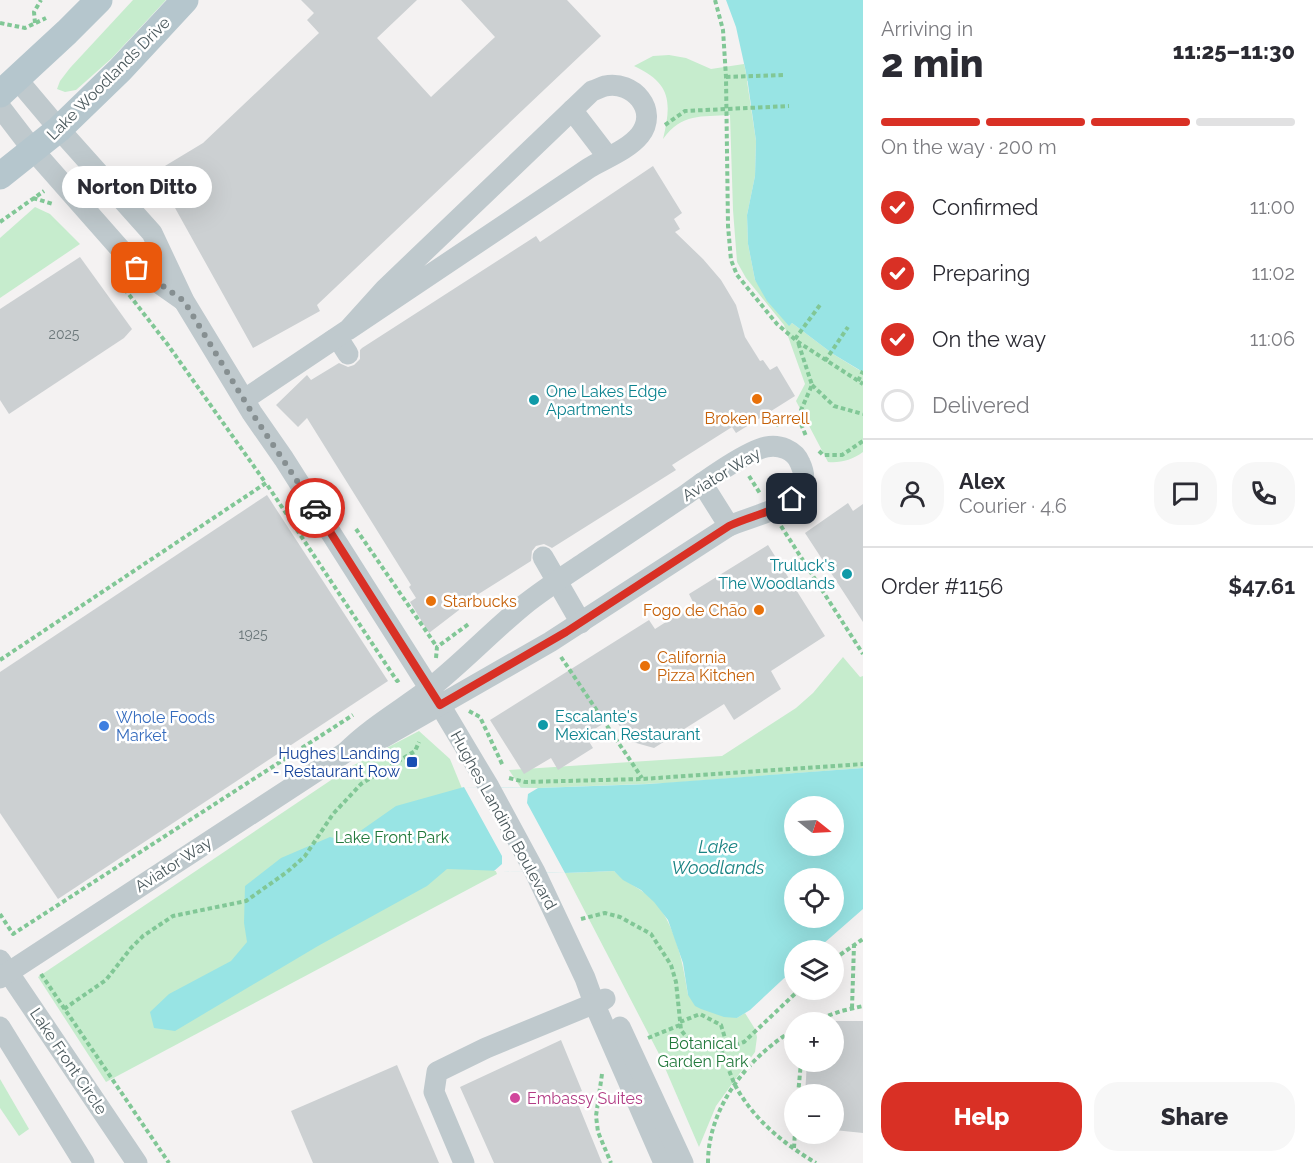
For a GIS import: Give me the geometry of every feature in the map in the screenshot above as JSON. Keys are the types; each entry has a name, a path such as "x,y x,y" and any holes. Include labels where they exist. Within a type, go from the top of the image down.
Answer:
{"main road":[{"path":"8,86 99,0"},
{"name":"Lake Woodlands Drive","path":"0,176 59,129 120,70 185,0"}],"street":[{"path":"245,399 343,341 640,135 646,122 646,106 640,97 616,85 604,86 592,91 385,289 343,341"},
{"name":"Hughes Landing Boulevard","path":"8,86 59,129 152,233 184,301 252,413 284,459 417,668 489,787 535,872 585,978 620,1028 683,1163"},
{"name":"Hughes Landing Boulevard","path":"0,107 33,150 137,268 184,301"},
{"path":"572,110 608,157"},
{"name":"Aviator Way","path":"3,970 31,958 346,752 368,731 550,642 729,526 772,512 792,499 798,491 802,483 801,463 795,455 780,446 765,447 702,483 525,604 435,697"},
{"path":"702,483 729,526"},
{"path":"543,557 581,623"},
{"name":"Lake Front Circle","path":"3,970 137,1163"},
{"name":"Hughes Landing Boulevard","path":"599,1001 664,1163"},
{"path":"464,1163 434,1092 437,1072 486,1048 599,1001"},
{"path":"0,1027 84,1163"}],"path":[{"path":"35,23 34,12 41,0"},
{"path":"715,0 723,30 728,109 728,226 732,260 737,275 777,324 825,361 863,384"},
{"path":"0,22 25,28 53,15"},
{"path":"726,77 784,75"},
{"path":"728,109 789,106"},
{"path":"33,198 53,204 60,212"},
{"path":"116,278 168,345 266,483 397,681 435,656"},
{"path":"795,339 820,305"},
{"path":"825,361 848,327"},
{"path":"858,381 863,371"},
{"path":"812,385 834,406 863,414"},
{"path":"798,417 809,442"},
{"path":"817,449 823,455 842,455 863,441"},
{"path":"739,460 863,654"},
{"path":"0,660 266,483"},
{"path":"550,642 642,779"},
{"path":"14,934 357,713"},
{"path":"64,1009 106,980 143,936 173,916 246,901 269,885 305,856 333,814 361,784 415,751 420,741"},
{"path":"509,778 525,782 642,779 863,764"},
{"path":"580,920 605,913 620,917 651,934 671,965 676,982 681,1030 688,1039 699,1046 721,1050 744,1042 788,1000"},
{"path":"0,914 169,1163"},
{"path":"844,952 863,939"},
{"path":"852,1008 854,945"},
{"path":"840,1012 863,1006"},
{"path":"642,1040 700,1014 721,1025 728,1048"},
{"path":"708,1163 711,1131 724,1102 756,1059 784,1037"},
{"path":"721,1050 735,1085 760,1120 816,1163"},
{"path":"794,1144 794,1148"}],"green space":[{"path":"133,0 166,0 112,58 76,90 65,92 57,89 70,68"},
{"path":"669,55 686,58 711,69 744,64 746,73 785,71 747,81 756,141 755,176 747,215 748,244 755,280 789,325 792,323 833,354 859,370 863,363 863,452 855,457 828,462 796,401 805,384 784,325 746,278 737,262 730,115 693,118 677,125 663,139 668,104 666,95 655,79 634,66 653,56"},
{"path":"35,207 50,214 80,244 0,298 0,238"},
{"path":"843,657 860,677 863,676 863,768 670,783 538,788 521,788 509,770 722,756 796,708 813,693"},
{"name":"Lake Front Park","path":"419,731 450,759 497,874 106,1082 38,977 352,766"},
{"name":"Botanical Garden Park","path":"614,871 650,897 662,912 678,946 688,995 737,1018 745,1013 755,1029 757,1037 755,1052 716,1106 699,1147 659,1054 565,873"},
{"path":"0,1079 29,1129 19,1136 0,1108"}],"water":[{"path":"726,0 863,0 863,372 833,354 792,323 789,326 767,301 755,280 748,244 747,215 755,176 756,141 747,77 736,27"},
{"name":"Lake Woodlands","path":"863,768 863,909 844,926 844,868 784,868 784,928 841,928 828,940 784,940 784,978 750,1010 737,1018 724,1017 695,1006 688,995 683,963 668,920 641,890 623,880 614,871 565,873 447,869 427,886 318,946 175,1031 154,1028 150,1012 169,994 231,961 247,942 244,923 245,886 281,858 330,837 346,841 396,806 464,787 538,788 649,784"}],"pier":[{"path":"464,787 538,788 528,794 527,803 565,873 494,871 502,864 502,856"}],"building":[{"path":"301,0 417,0 377,38 431,97 495,37 461,0 567,0 601,36 317,305 320,311 253,348 155,172 203,143 319,33 307,20 314,13"},
{"name":"One Lakes Edge Apartments","path":"653,166 682,213 674,219 680,229 675,232 721,280 736,305 745,337 760,361 763,360 770,370 777,366 795,396 736,433 732,427 672,465 676,470 552,548 544,544 536,546 532,551 531,561 458,607 459,610 429,633 410,602 416,598 409,587 411,585 307,418 298,427 276,405 307,375 311,380 339,363 348,367 354,365 360,359 362,348 536,236 540,242"},
{"path":"80,257 132,329 124,338 9,414 0,400 0,309"},
{"path":"267,495 388,681 58,899 0,813 0,672"},
{"name":"Truluck's The Woodlands","path":"848,503 853,511 863,504 863,622 805,533"},
{"path":"768,545 825,636 771,671 781,689 734,720 724,704 654,748 629,741 614,717 585,735 593,748 558,770 551,758 524,774 490,720 649,620 655,629 694,604 689,594"},
{"path":"844,1021 863,1021 863,1133 844,1131 844,1084 806,1084 806,1072 844,1072"},
{"name":"Embassy Suites","path":"561,1040 582,1091 574,1094 602,1163 494,1163 460,1087"},
{"path":"397,1065 439,1163 313,1163 291,1111"}],"way so far":[{"path":"137,268 184,301 252,413 315,508"}],"place":[{"name":"Norton Ditto","path":"137,268"},
{"name":"Broken Barrell","path":"757,399"},
{"name":"One Lakes Edge Apartments","path":"534,400"},
{"name":"Truluck's The Woodlands","path":"847,574"},
{"name":"Starbucks","path":"431,601"},
{"name":"Fogo de Chão","path":"759,610"},
{"name":"California Pizza Kitchen","path":"645,666"},
{"name":"Escalante's Mexican Restaurant","path":"543,725"},
{"name":"Whole Foods Market","path":"104,726"},
{"name":"Hughes Landing - Restaurant Row","path":"412,762"},
{"name":"Embassy Suites","path":"515,1098"}],"route":[{"path":"315,508 440,705 566,632 729,526 772,512 792,499"}]}
